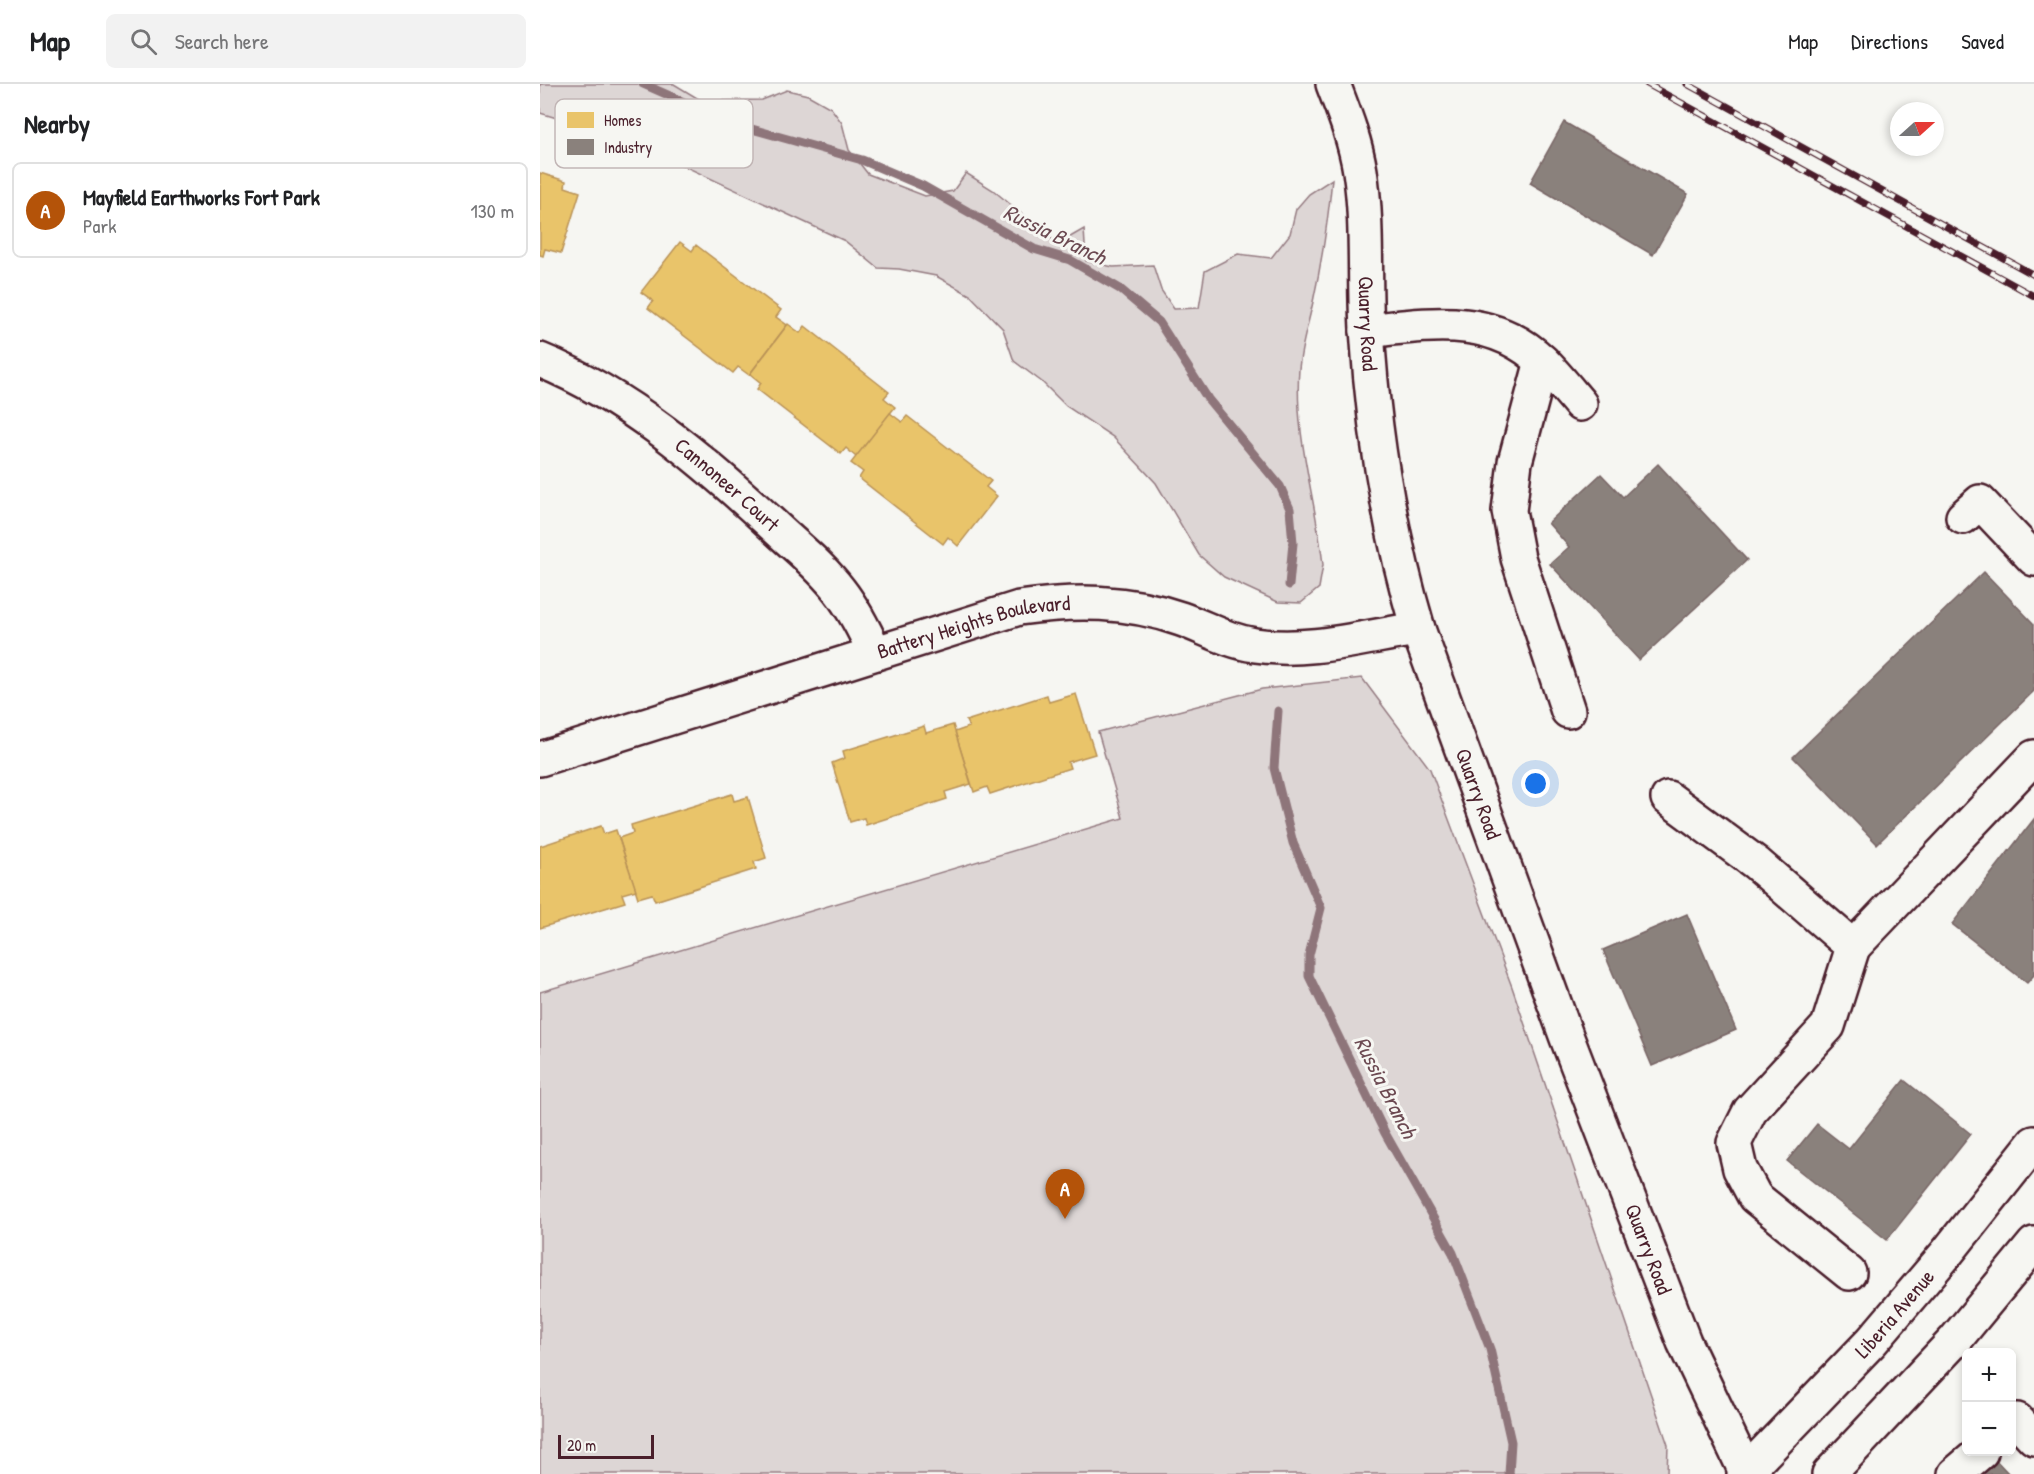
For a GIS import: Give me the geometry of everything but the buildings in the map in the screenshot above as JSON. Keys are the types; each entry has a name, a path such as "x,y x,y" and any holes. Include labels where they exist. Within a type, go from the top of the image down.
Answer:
{"main road":[{"name":"Quarry Road","path":"1333,84 1352,133 1360,171 1367,331 1385,493 1401,571 1418,629 1567,1038 1676,1320 1712,1405 1746,1473"},
{"path":"1367,331 1437,324 1477,326 1506,337 1542,361 1580,404"},
{"name":"Cannoneer Court","path":"540,360 581,376 660,429 734,489 817,563 840,591 864,628 875,653"},
{"path":"1542,361 1515,462 1509,511 1518,558 1568,711"},
{"path":"1963,517 1980,502 2030,547"},
{"name":"Battery Heights Boulevard","path":"540,759 1019,608 1064,602 1101,602 1138,607 1253,645 1295,648 1337,644 1418,629"},
{"path":"1849,1273 1755,1197 1740,1169 1734,1143 1750,1111 1828,1026 1853,947 2034,757"},
{"path":"2002,791 2034,790"},
{"path":"1668,798 1756,863 1853,947"},
{"name":"Liberia Avenue","path":"1746,1473 1872,1341 1946,1254 2034,1143"},
{"path":"1829,1474 1955,1340 2034,1244"},
{"path":"2016,1421 2034,1438"},
{"path":"1955,1474 1976,1456"}],"shaded area":[{"path":"540,84 674,84 699,99 555,99 555,118 540,113"},
{"path":"787,90 808,95 831,108 842,123 849,150 868,174 925,196 953,191 966,173 993,190 1058,244 1084,229 1086,261 1113,267 1153,265 1161,290 1174,309 1199,308 1205,271 1238,254 1271,258 1290,234 1296,209 1309,194 1332,179 1322,256 1299,369 1298,394 1303,443 1323,565 1319,588 1301,603 1278,602 1224,577 1199,555 1156,483 1113,437 1066,406 1042,382 1014,361 1003,329 970,295 936,276 899,269 878,268 845,241 688,168 753,168 753,100 762,100"},
{"path":"1362,678 1430,769 1512,987 1668,1445 1667,1474 540,1474 540,992 1123,818 1098,732 1262,689"}],"waterway":[{"name":"Russia Branch","path":"643,84 677,99"},
{"name":"Russia Branch","path":"753,129 862,160 923,186 1034,249 1070,260 1120,289 1159,322 1208,399 1280,486 1290,509 1293,543 1289,585"},
{"name":"Russia Branch","path":"1278,711 1274,768 1293,843 1321,908 1309,955 1309,976 1385,1133 1453,1253 1490,1349 1511,1442 1509,1474"}],"railway":[{"path":"1647,84 2034,296"},
{"path":"1687,84 2034,275"}],"place":[{"name":"Mayfield Earthworks Fort Park","path":"1065,1219"}]}
